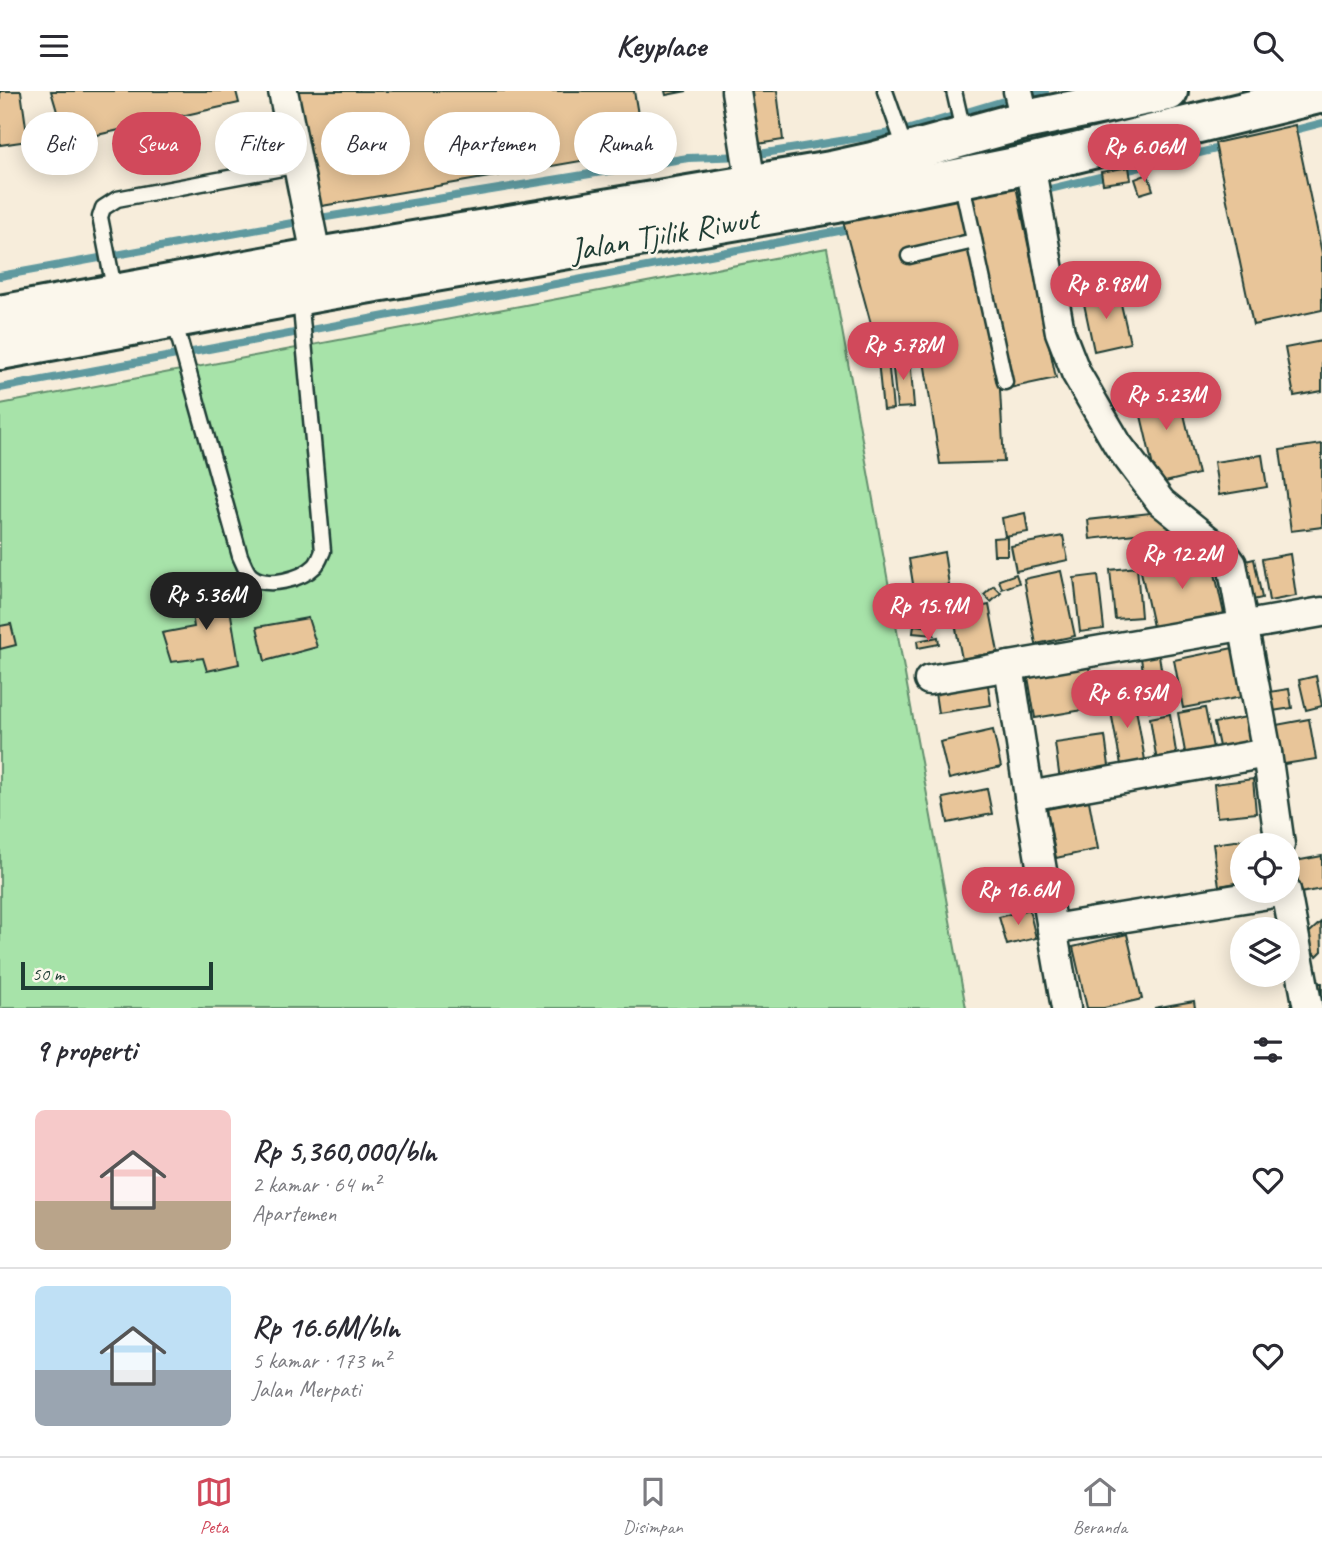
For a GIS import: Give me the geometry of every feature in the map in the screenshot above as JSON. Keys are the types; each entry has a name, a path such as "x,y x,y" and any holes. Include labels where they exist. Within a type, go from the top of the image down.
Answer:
{"highway":[{"name":"Jalan Tjilik Riwut","path":"0,350 173,318 313,281 751,184 831,171 964,137 1021,106 1168,91"},
{"name":"Jalan Tjilik Riwut","path":"0,315 115,294 313,281 757,218 1030,164 1322,93"}],"street":[{"path":"283,91 287,112"},
{"path":"736,91 751,184"},
{"path":"1030,164 1060,332 1076,373 1118,445 1161,502 1224,554 1232,564 1267,754 1278,833"},
{"path":"299,175 313,281"},
{"path":"929,680 1322,612"},
{"path":"1009,666 1066,1008"},
{"path":"1029,796 1267,754"},
{"path":"1052,929 1230,900"},
{"path":"1290,903 1311,969 1308,1008"}],"lane":[{"path":"884,91 906,153"},
{"path":"954,91 964,137"},
{"path":"115,294 100,216 103,208 117,199 245,175"},
{"path":"961,179 1005,382"},
{"path":"909,256 974,241"},
{"path":"173,318 240,557 249,575 260,580 276,582 299,576 317,565 323,551 313,281"}],"green space":[{"path":"827,248 966,1008 0,1008 0,404"}],"building":[{"path":"0,91 21,91 24,112 21,112 21,142 0,145"},
{"path":"51,91 236,91 239,103 199,112 112,112 112,132 98,135 98,112 57,112"},
{"path":"296,91 634,91 638,112 574,112 574,162 560,165 560,112 424,112 424,175 500,175 316,207 307,155 307,112 300,112"},
{"path":"665,91 687,91 666,95"},
{"path":"750,91 777,91 783,140 757,144"},
{"path":"1295,125 1322,253 1322,310 1253,325 1215,143"},
{"path":"1129,167 1131,180 1103,184 1101,172"},
{"path":"1013,172 1056,378 1000,390 1004,462 940,464 923,354 880,357 838,203"},
{"path":"1148,174 1153,190 1140,194 1135,179"},
{"path":"1118,291 1130,343 1094,351 1083,299"},
{"path":"1322,341 1322,391 1294,396 1285,348"},
{"path":"910,357 914,407 897,408 892,359"},
{"path":"888,360 893,409 883,410 878,361"},
{"path":"1176,380 1198,474 1157,484 1135,390"},
{"path":"1322,444 1322,527 1291,531 1280,450"},
{"path":"1262,455 1267,487 1219,495 1214,462"},
{"path":"1168,511 1171,530 1090,539 1088,520"},
{"path":"1025,513 1028,532 1005,536 1002,518"},
{"path":"1063,536 1068,560 1016,571 1011,546"},
{"path":"1007,537 1007,555 994,555 993,538"},
{"path":"1210,551 1224,614 1154,631 1140,567"},
{"path":"944,552 949,585 914,590 909,559"},
{"path":"1290,554 1296,596 1269,601 1262,559"},
{"path":"1254,559 1262,598 1248,601 1241,562"},
{"path":"1137,567 1141,617 1115,619 1110,570"},
{"path":"1061,571 1075,636 1036,644 1024,579"},
{"path":"1016,574 1019,583 1002,589 999,580"},
{"path":"1098,575 1104,629 1080,632 1074,578"},
{"path":"226,584 239,664 207,671 203,658 171,662 162,633 194,627 189,595"},
{"path":"994,586 1001,593 991,602 984,595"},
{"path":"951,588 954,607 917,613 914,593"},
{"path":"989,605 998,652 962,659 953,613"},
{"path":"308,618 317,647 265,661 257,627"},
{"path":"11,624 16,645 0,649 0,626"},
{"path":"914,625 934,627 934,635 913,633"},
{"path":"938,637 939,644 918,648 917,641"},
{"path":"1238,647 1247,696 1183,708 1174,660"},
{"path":"1159,655 1167,708 1149,711 1141,658"},
{"path":"1088,660 1095,708 1035,718 1027,671"},
{"path":"1316,676 1322,706 1306,710 1299,680"},
{"path":"987,679 991,705 938,713 934,686"},
{"path":"1289,689 1292,708 1266,712 1263,693"},
{"path":"1133,691 1146,766 1122,770 1108,696"},
{"path":"1205,708 1215,758 1187,763 1178,713"},
{"path":"1170,714 1178,765 1158,768 1150,718"},
{"path":"1252,716 1258,749 1221,756 1214,723"},
{"path":"1309,719 1316,759 1278,765 1271,726"},
{"path":"993,730 1001,767 949,779 940,742"},
{"path":"1105,736 1111,781 1061,788 1055,743"},
{"path":"1253,779 1256,813 1217,817 1214,784"},
{"path":"987,789 992,814 948,823 943,798"},
{"path":"1089,801 1098,849 1056,858 1047,809"},
{"path":"1230,842 1230,884 1219,886 1213,844"},
{"path":"1322,856 1322,889 1300,893 1300,860"},
{"path":"1029,909 1036,938 1007,945 999,917"},
{"path":"1321,922 1322,951 1317,956 1301,940"},
{"path":"1127,934 1142,999 1104,1008 1087,1008 1073,947"},
{"path":"1318,983 1322,983 1322,1008 1319,1008"},
{"path":"1194,1001 1195,1008 1154,1008"}],"waterway":[{"path":"0,276 320,218 688,158 746,156 903,131 1045,91"},
{"path":"1287,132 1322,123"},
{"path":"1008,199 1224,147"},
{"path":"0,388 855,228"}]}
